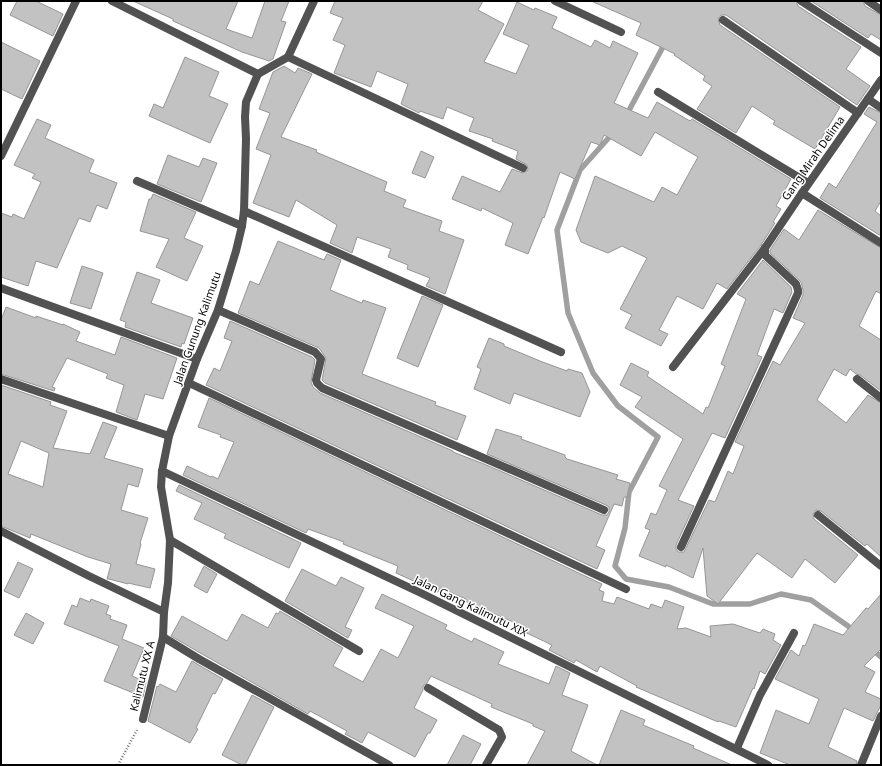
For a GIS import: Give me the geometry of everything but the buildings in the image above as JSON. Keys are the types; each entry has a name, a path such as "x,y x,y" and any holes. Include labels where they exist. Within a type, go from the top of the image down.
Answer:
{"street":[{"path":"1,156 76,1"},
{"path":"112,1 258,74 288,57 314,1"},
{"path":"555,1 621,32"},
{"path":"801,1 881,53"},
{"path":"868,1 881,10"},
{"path":"723,20 858,113"},
{"path":"288,57 523,168"},
{"name":"Jalan Gunung Kalimutu","path":"163,637 170,540 161,487 162,471 168,436 197,359 218,310 242,226 244,211 246,102 258,74"},
{"name":"Gang Mirah Delima","path":"673,367 764,248 881,80"},
{"path":"658,92 808,183"},
{"path":"868,99 881,108"},
{"path":"137,181 242,226"},
{"path":"802,193 881,243"},
{"path":"244,211 561,352"},
{"path":"681,547 798,293 796,284 764,256 764,248"},
{"path":"1,288 197,359"},
{"path":"218,310 315,352 321,359 316,380 322,388 604,510"},
{"path":"1,379 168,436"},
{"path":"857,379 881,398"},
{"path":"189,383 626,589"},
{"name":"Jalan Gang Kalimutu XIX","path":"162,471 423,594 737,748 768,765"},
{"path":"818,515 881,566"},
{"path":"1,531 164,612"},
{"path":"170,540 360,651"},
{"path":"737,748 760,694 794,633"},
{"path":"163,637 199,659 389,765"},
{"name":"Kalimutu XX A","path":"143,720 163,637"},
{"path":"428,688 499,730 502,737 486,765"},
{"path":"861,765 881,716"}],"path":[{"path":"118,765 143,720"}],"waterway":[{"path":"626,116 665,43"},
{"path":"613,133 580,170 557,230 568,313 593,373 618,406 658,437 629,492 625,528 615,566 626,579 669,587 713,604 750,604 781,594 811,600 848,626 854,632"},
{"path":"872,649 881,657"}]}
